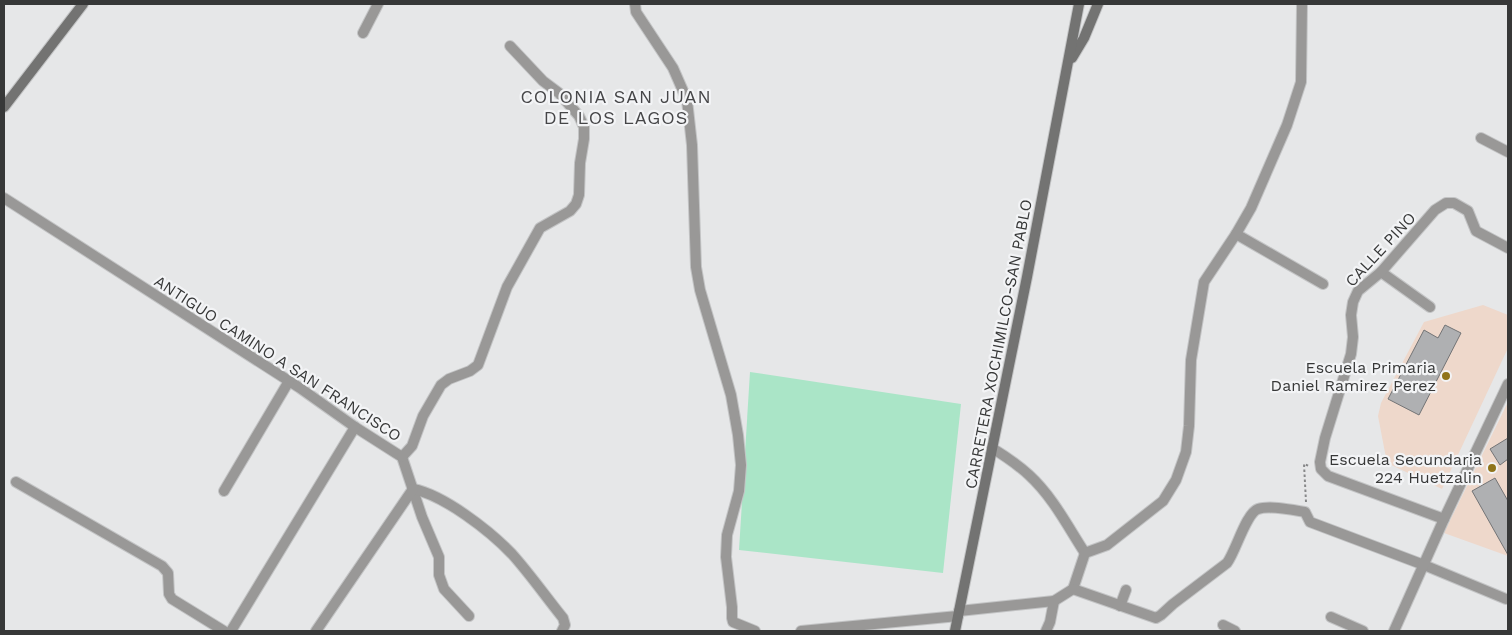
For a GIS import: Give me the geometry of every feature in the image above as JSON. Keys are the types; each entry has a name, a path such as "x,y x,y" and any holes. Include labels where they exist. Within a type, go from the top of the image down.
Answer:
{"street":[{"path":"4,107 82,4"},
{"path":"363,33 378,4"},
{"path":"635,4 636,12 673,68 687,100 692,145 696,268 700,290 731,395 741,465 739,490 726,542 732,618 733,622 751,630"},
{"name":"CARRETERA XOCHIMILCO-SAN PABLO","path":"955,631 1080,4"},
{"path":"1069,63 1084,38 1098,4"},
{"path":"1085,553 1107,545 1163,501 1176,480 1186,452 1192,360 1204,282 1251,208 1287,125 1301,82 1302,4"},
{"path":"402,457 412,446 423,416 441,385 478,365 507,287 540,228 570,211 576,204 579,195 584,127 579,116 559,93 543,81 510,46"},
{"path":"1481,138 1508,152"},
{"name":"ANTIGUO CAMINO A SAN FRANCISCO","path":"4,198 289,381 402,457 422,517 439,557 439,575 444,590 469,616"},
{"name":"CALLE PINO","path":"1321,469 1320,462 1325,438 1351,354 1353,337 1351,315 1353,302 1358,292 1381,272 1435,210 1446,202 1454,203 1468,211 1476,230 1508,248"},
{"path":"1236,234 1323,284"},
{"path":"1381,272 1430,307"},
{"path":"224,491 289,381"},
{"path":"1394,631 1508,384"},
{"path":"231,631 355,427"},
{"path":"801,631 959,614 1054,601 1074,589 1085,553 1049,497 1030,476 992,448"},
{"path":"1321,469 1328,476 1444,520"},
{"path":"16,482 162,566 168,573 169,594 172,599 224,631"},
{"path":"316,631 413,488 422,490 455,508 476,522 512,554 563,618 565,625 562,631"},
{"path":"1074,589 1156,618 1227,563 1251,514 1259,509 1274,508 1305,512 1310,522 1424,565 1506,600"},
{"path":"1120,606 1126,590"},
{"path":"1046,631 1050,622 1054,601"},
{"path":"1331,617 1363,631"},
{"path":"1223,625 1235,631"}],"path":[{"path":"1305,512 1304,464 1321,469"}],"shaded area":[{"name":"Escuela Primaria Daniel Ramirez Perez","path":"1483,305 1508,315 1508,348 1442,489 1387,463 1378,416 1381,403 1424,322"},
{"name":"Escuela Secundaria 224 Huetzalin","path":"1508,402 1508,556 1444,533"}],"green space":[{"path":"750,372 961,404 943,573 739,550"}],"building":[{"path":"1445,325 1461,333 1419,415 1388,399 1424,330 1438,338"},
{"path":"1508,438 1508,459 1500,465 1490,449"},
{"path":"1495,478 1508,501 1508,555 1472,491"}],"place":[{"name":"Escuela Primaria Daniel Ramirez Perez","path":"1446,376"},
{"name":"Escuela Secundaria 224 Huetzalin","path":"1492,468"}],"district":[{"name":"COLONIA SAN JUAN DE LOS LAGOS","path":"616,107"}]}
